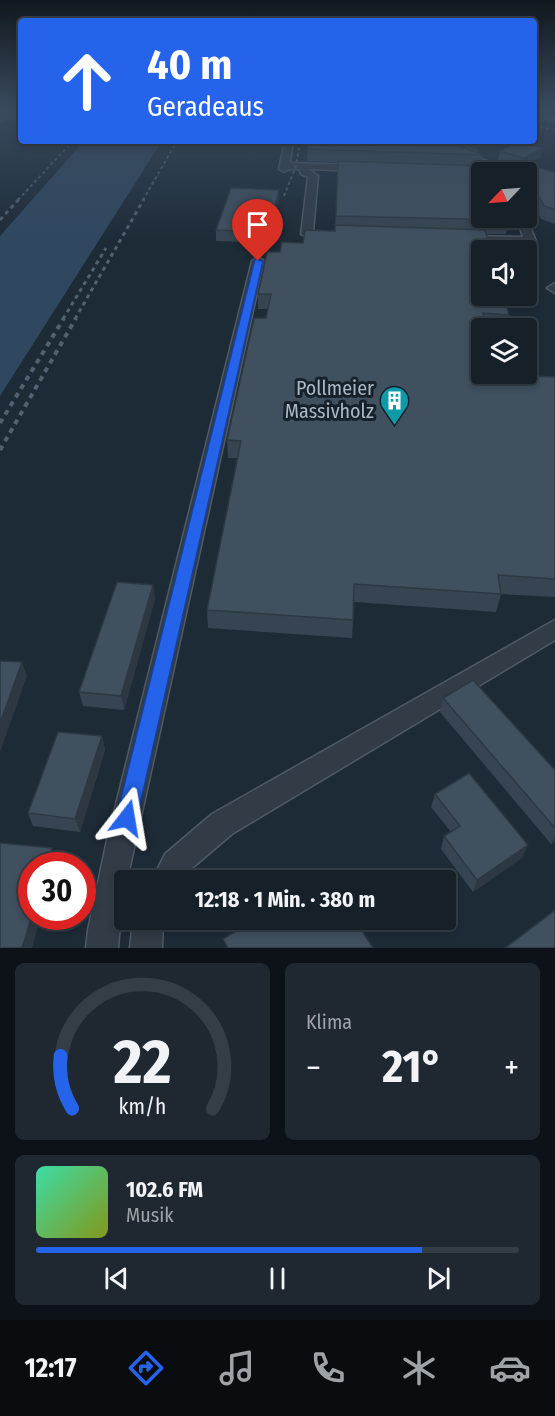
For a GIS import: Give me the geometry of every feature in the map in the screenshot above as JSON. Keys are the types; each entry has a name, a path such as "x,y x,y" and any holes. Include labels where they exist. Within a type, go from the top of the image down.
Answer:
{"street":[{"path":"287,153 284,168 304,166 372,169"},
{"path":"458,153 480,162"},
{"path":"304,166 304,172 313,176 307,234 342,235"},
{"path":"448,238 531,241 526,228"},
{"path":"102,948 103,930 122,840 258,261"},
{"path":"172,870 175,864 222,824 555,629"},
{"path":"146,948 147,930"}],"water":[{"path":"73,153 154,153 0,396 0,236"}],"building":[{"path":"431,153 478,153 483,155"},
{"path":"508,153 533,153 524,158"},
{"path":"338,161 471,166 471,219 336,216"},
{"path":"537,168 555,172 555,209 544,206 537,193"},
{"path":"231,188 279,190 269,232 216,230"},
{"name":"Pollmeier Massivholz","path":"335,225 485,230 488,240 471,240 471,306 507,306 509,315 483,313 484,318 471,318 471,384 537,384 537,376 555,377 555,579 498,575 501,594 354,584 353,620 207,610 241,441 227,440 254,318 266,318 271,294 258,294 267,252 280,252 282,242 303,243 305,230 335,231"},
{"path":"117,582 153,585 121,696 79,692"},
{"path":"0,661 22,662 0,723"},
{"path":"473,680 555,770 555,828 443,698"},
{"path":"58,732 102,736 75,819 28,813"},
{"path":"469,773 528,845 477,880 444,836 460,826 435,794"},
{"path":"0,843 52,848 51,852 18,852 18,930 28,930 22,948 0,948"},
{"path":"555,910 555,948 505,948"},
{"path":"238,930 361,930 373,948 228,948 223,939"}],"railway":[{"path":"18,200 62,153"},
{"path":"143,200 170,153"},
{"path":"284,196 296,166 298,153"},
{"path":"0,220 19,199"},
{"path":"75,319 144,199"},
{"path":"63,319 106,248"},
{"path":"0,423 64,318"},
{"path":"0,450 76,318"}],"place":[{"name":"Pollmeier Massivholz","path":"395,426"}],"route":[{"path":"127,818 258,261"}]}
